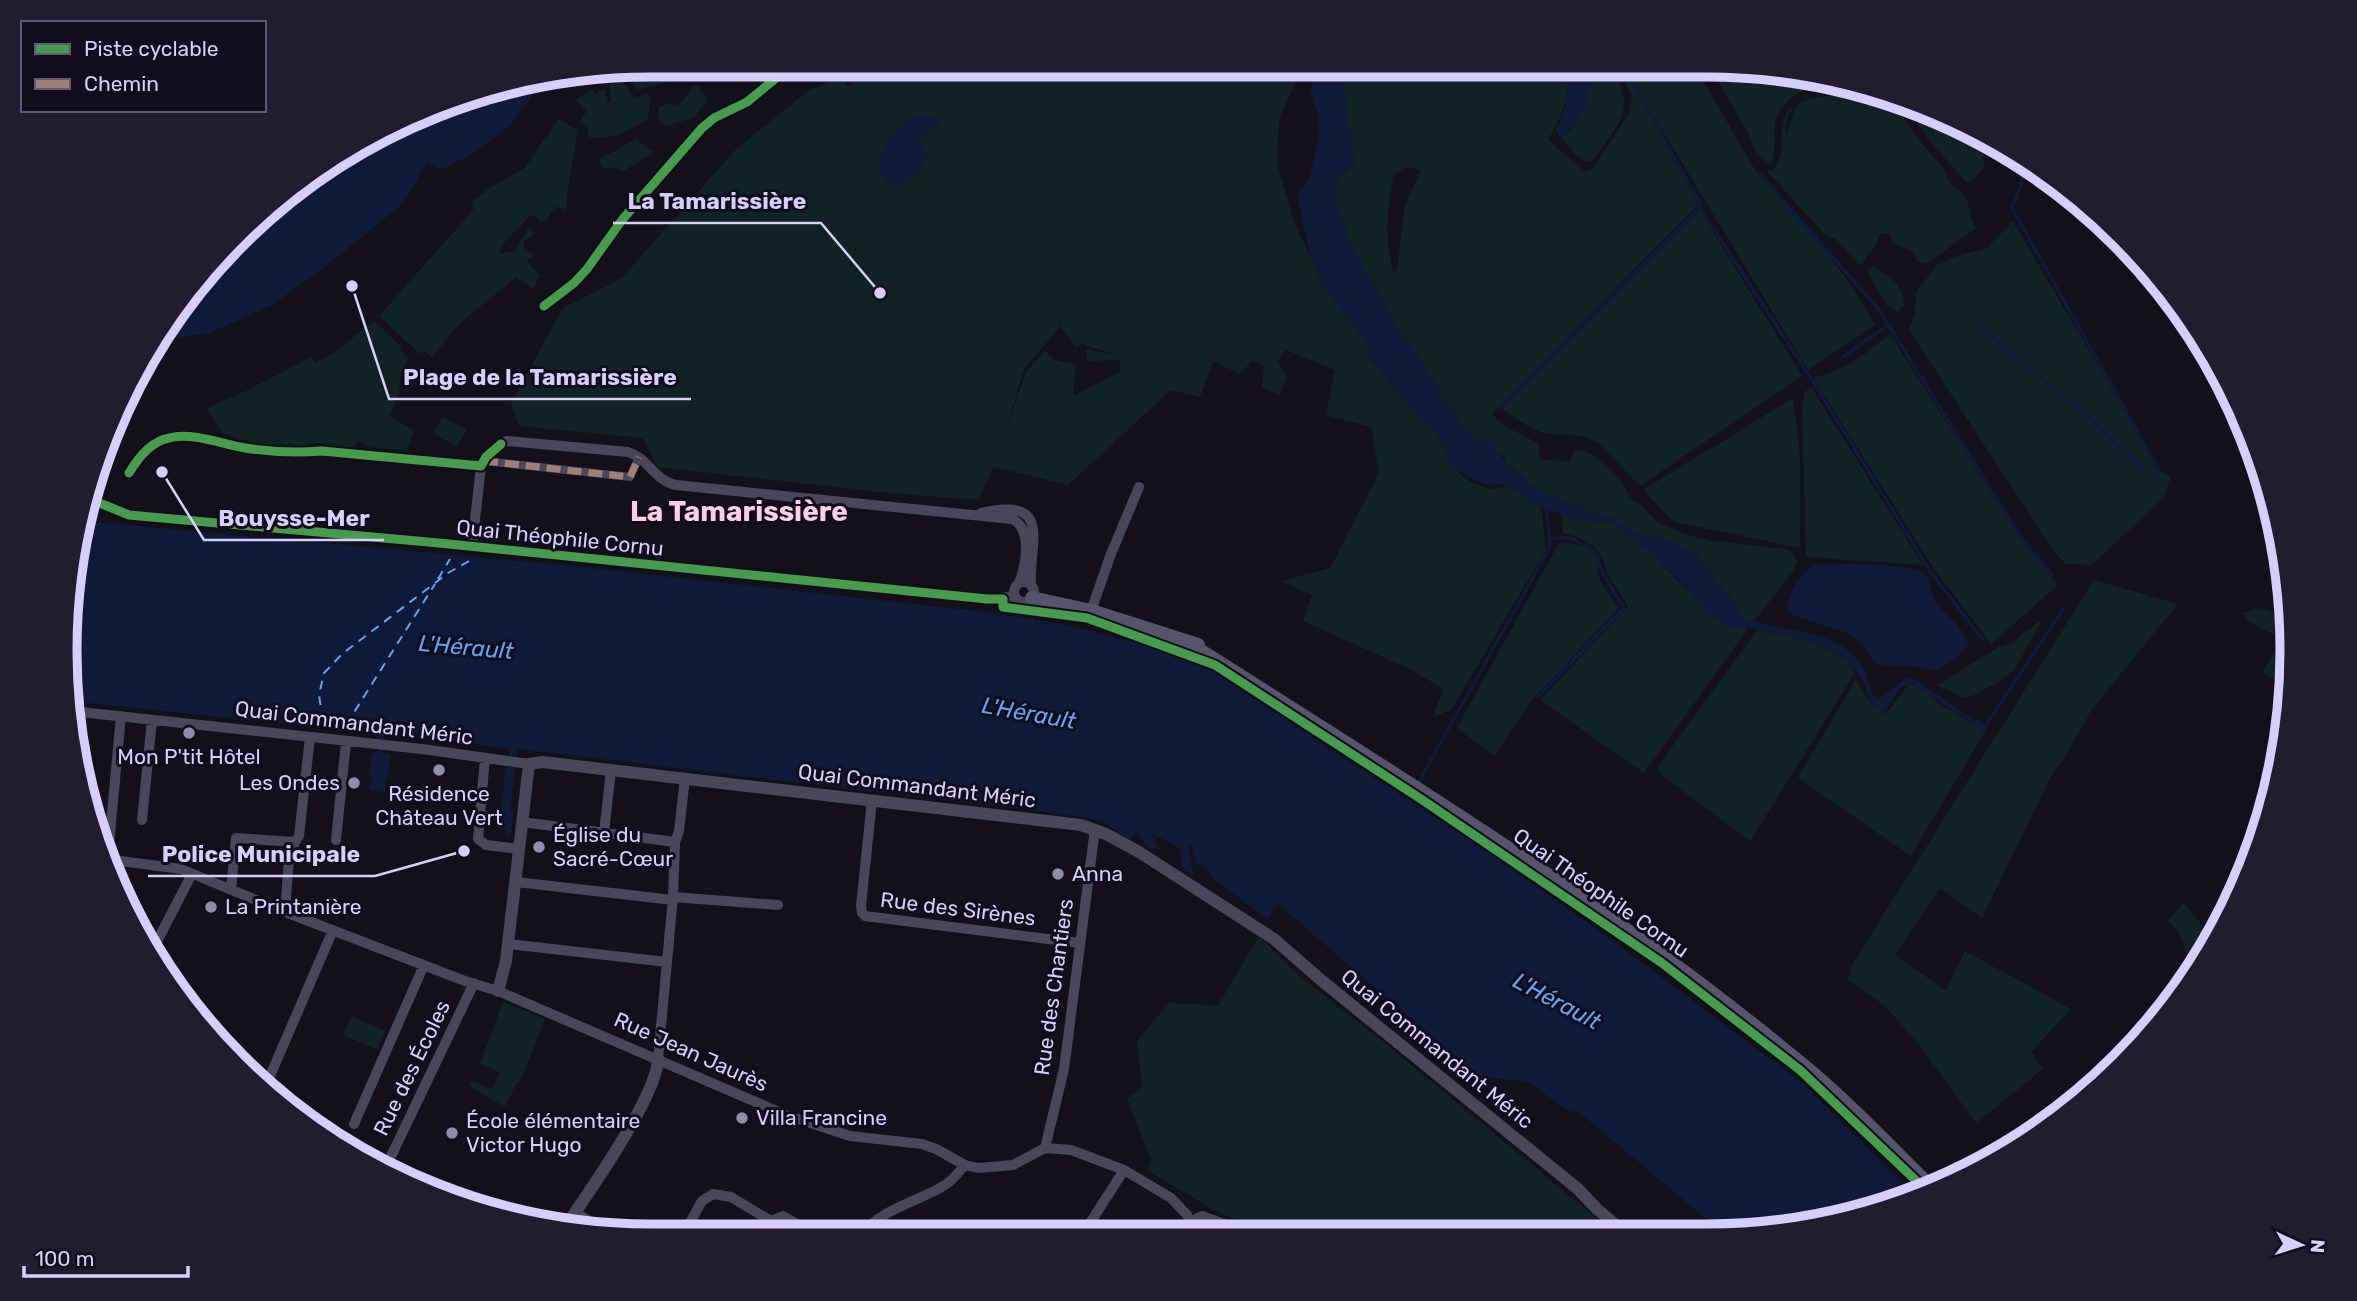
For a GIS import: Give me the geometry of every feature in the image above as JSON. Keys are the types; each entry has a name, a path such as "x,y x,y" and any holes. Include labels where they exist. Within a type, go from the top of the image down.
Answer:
{"main road":[{"name":"Quai Théophile Cornu","path":"1032,592 1190,644 1204,646 1240,664 1270,693 1628,931 1706,989 1843,1100 1924,1181"}],"street":[{"path":"472,547 479,472 484,461 507,441 628,452 639,457 659,478 676,485 1012,519 1021,527 1025,543 1016,589 1017,600 1023,602 1032,592 1035,543 1031,522 1025,515 1013,510 993,510 975,515"},
{"path":"484,461 630,477 639,457"},
{"path":"1091,611 1139,487"},
{"name":"Quai Théophile Cornu","path":"96,506 102,504 129,515 987,599 1003,598 1016,589"},
{"path":"1016,589 1027,582 1032,592"},
{"name":"Quai Commandant Méric","path":"81,712 518,762 542,762 685,778 1062,822 1095,830 1139,852 1274,939 1568,1180 1615,1224"},
{"path":"109,840 121,716"},
{"path":"142,820 152,720"},
{"path":"285,912 289,857 299,836 310,737"},
{"path":"336,840 346,741"},
{"path":"485,758 478,839 486,845 519,849"},
{"path":"498,992 508,943 522,822 518,762"},
{"path":"604,833 611,770"},
{"path":"571,1218 642,1104 658,1059 673,898 675,842 679,831 685,778"},
{"name":"Rue des Sirènes","path":"872,800 861,906 865,916 1079,943"},
{"path":"522,822 675,842"},
{"name":"Rue des Chantiers","path":"1045,1148 1064,1069 1095,830"},
{"path":"231,890 236,838 295,842"},
{"name":"Rue Jean Jaurès","path":"118,862 173,867 192,874 498,992 819,1127 850,1136 922,1144 965,1165 978,1168 1013,1165 1045,1148"},
{"path":"157,942 192,874"},
{"path":"516,882 673,898 778,905"},
{"path":"269,1079 333,930"},
{"path":"508,943 667,962"},
{"path":"354,1124 424,965"},
{"name":"Rue des Écoles","path":"389,1161 474,983"},
{"path":"1045,1148 1071,1150 1124,1170 1171,1198 1191,1222 1202,1216 1225,1224"},
{"path":"873,1224 915,1198 946,1185 965,1165"},
{"path":"1089,1224 1124,1170"},
{"path":"689,1224 702,1201 713,1194 731,1197 771,1221"},
{"path":"575,1212 588,1220"},
{"path":"771,1221 783,1216 797,1224"}],"shaded area":[{"path":"680,77 674,81 637,90 628,78"},
{"name":"La Tamarissière","path":"835,77 846,77 843,78 848,87 863,77 1298,77 1279,119 1277,164 1295,224 1325,289 1368,346 1368,356 1445,445 1450,464 1467,480 1488,489 1502,488 1505,483 1538,505 1542,513 1546,550 1451,710 1433,717 1443,689 1410,669 1303,621 1312,595 1282,581 1330,568 1379,473 1371,427 1326,415 1335,370 1286,350 1277,361 1287,376 1280,395 1262,387 1264,366 1252,361 1240,374 1213,361 1200,397 1171,390 1068,485 993,467 978,500 889,493 658,467 642,438 519,426 511,403 563,308 622,278 735,150 808,91","holes":["1060,326 1076,347 1082,344 1120,356 1086,349 1087,361 1120,360 1120,372 1073,396 1076,365 1053,359 1045,350 1026,372 1005,432 1024,369"]},
{"path":"1342,77 1566,77 1565,103 1548,140 1585,172 1593,169 1629,113 1632,97 1623,77 1629,77 1698,205 1492,414 1508,427 1539,444 1540,460 1570,461 1574,450 1591,454 1619,480 1629,497 1640,504 1657,522 1682,533 1713,541 1786,549 1793,553 1797,561 1794,570 1755,620 1743,618 1696,554 1646,537 1622,526 1609,516 1586,512 1576,501 1571,505 1556,495 1544,495 1507,464 1503,455 1474,440 1440,395 1436,383 1392,319 1350,241 1335,201 1338,174 1348,171 1350,132","holes":["1405,167 1421,170 1405,206 1397,271 1393,272 1387,224 1394,175"]},
{"path":"1593,77 1617,77 1624,103 1621,118 1593,160 1585,162 1561,138 1573,128"},
{"path":"1630,77 1700,77 1757,173 1818,240 1858,296 1875,325 1808,370"},
{"path":"1716,77 1781,82 1786,83 1792,89 1792,84 1813,87 1789,100 1777,115 1771,162 1767,163 1756,152 1746,129"},
{"path":"621,78 634,98 646,94 651,97 648,118 619,134 604,138 587,137 588,129 580,121 587,111 575,100 592,90 596,94 605,88 607,103 611,102 609,84"},
{"path":"696,84 708,99 694,118 666,126 658,118 659,107 666,104 679,105"},
{"path":"1838,93 1899,110 1914,134 1943,168 1951,185 1963,193 1976,228 1928,263 1918,262 1913,252 1892,242 1890,234 1880,234 1876,246 1862,265 1841,244 1826,236 1767,171 1774,170 1779,162 1783,122 1787,114 1793,105 1785,125 1786,135 1796,106 1803,101"},
{"path":"1912,115 1983,149 1984,168 1970,182 1965,181"},
{"path":"558,119 578,131 566,210 556,206 546,221 540,222 536,216 531,215 501,246 500,254 515,251 528,228 535,234 523,242 525,250 535,254 526,261 540,275 533,289 516,277 458,325 432,358 424,351 420,354 379,316 474,209 471,202 525,168"},
{"path":"636,139 654,152 622,172 613,167 605,169 598,160"},
{"path":"1700,211 1802,376 1640,486 1600,444 1583,436 1543,433 1502,409"},
{"path":"2013,221 2160,472 2171,476 2164,497 2092,565 2065,564 2053,550 1909,330 1915,313 1916,292 1937,265 1954,257 1987,248"},
{"path":"1873,267 1890,278 1901,291 1904,305 1898,312 1888,305 1876,288 1868,271"},
{"path":"374,321 402,347 400,349 408,358 400,380 399,394 389,416 414,430 407,451 369,447 359,441 352,448 315,443 299,450 255,447 250,442 222,433 207,408 311,357 316,363"},
{"path":"1890,334 2023,543 2058,585 1991,644 1934,569 1813,377 1845,366"},
{"path":"1811,387 1923,565 1806,557 1802,406 1805,392"},
{"path":"1793,398 1800,456 1800,548 1674,522 1643,490"},
{"path":"443,416 467,430 457,447 433,433"},
{"path":"1562,516 1595,522 1610,521 1650,551 1713,618 1731,627 1749,627 1644,773 1540,700 1628,607 1594,546 1563,533"},
{"path":"1559,543 1576,544 1592,551 1601,581 1619,608 1532,700 1494,756 1457,728"},
{"path":"2094,580 2178,604 2092,709 2061,764 2054,770 1982,918 1940,888 1895,955 1946,991 1965,951 2071,1009 2031,1052 2043,1069 1976,1123 1920,1046 1885,1006 1848,980 1852,965"},
{"path":"2258,608 2279,614 2280,637 2249,622 2243,613"},
{"path":"2043,619 2014,670 2000,681 1965,698 1937,686 1998,647 2016,642 2019,636"},
{"path":"1758,629 1826,648 1838,654 1855,673 1750,841 1659,773 1659,765"},
{"path":"2280,644 2279,682 2262,672"},
{"path":"1856,679 1868,700 1886,714 1909,684 1922,689 1940,704 1985,732 1911,856 1798,778"},
{"path":"2276,716 2271,752 2267,750"},
{"path":"2184,902 2206,931 2188,961 2179,933 2167,921"},
{"path":"1259,936 1303,979 1385,1043 1603,1224 1248,1224 1217,1212 1147,1170 1151,1159 1127,1099 1142,1085 1137,1041 1169,1003 1218,1006"},
{"path":"503,1002 545,1019 520,1082 517,1082 505,1107 469,1086 472,1081 492,1089 500,1072 480,1064"},
{"path":"351,1016 385,1031 377,1050 343,1035"}],"water":[{"path":"1316,77 1343,77 1356,166 1338,174 1335,201 1350,241 1392,319 1434,379 1440,395 1474,440 1492,441 1507,465 1544,495 1556,495 1571,505 1576,501 1586,512 1610,516 1622,526 1646,537 1659,535 1697,554 1747,620 1811,633 1846,649 1863,668 1876,698 1881,698 1904,679 1913,678 1970,717 1988,725 1985,732 1911,683 1898,690 1885,712 1878,709 1869,702 1860,677 1837,653 1781,635 1724,625 1704,609 1660,561 1610,521 1595,522 1547,511 1505,483 1481,483 1452,467 1439,437 1408,405 1368,355 1368,346 1325,289 1311,258 1297,195 1310,177 1319,137 1318,114 1310,90"},
{"path":"1591,77 1591,86 1581,115 1561,138 1555,130 1563,114 1568,79"},
{"path":"537,88 510,126 469,156 444,168 428,163 398,208 326,266 272,305 210,333 170,339 219,272 272,219 301,196 364,154 397,136 466,107"},
{"path":"922,114 937,116 940,124 928,133 920,135 918,139 927,154 916,175 903,184 891,184 883,177 880,164 884,148 897,131"},
{"name":"L'Hérault","path":"92,522 564,565 994,613 1065,625 1137,643 1212,671 1482,848 1616,943 1801,1082 1907,1187 1818,1213 1744,1223 1712,1224 1575,1109 1571,1113 1527,1081 1480,1078 1278,904 1268,919 1212,878 1208,868 1196,863 1191,845 1193,875 1183,869 1180,848 1151,833 1160,849 1148,849 1136,831 1130,840 1101,821 1070,815 518,749 510,809 514,810 511,835 506,835 506,830 496,828 510,749 404,734 384,737 382,754 391,755 388,778 385,778 385,792 369,790 373,777 369,776 372,753 377,753 377,736 80,702 78,613"},
{"path":"1814,565 1893,566 1921,572 1930,578 1931,589 1939,606 1959,627 1969,643 1961,654 1937,671 1875,663 1858,640 1845,632 1795,616 1787,610 1796,584"}],"waterway":[{"path":"1630,77 1700,208 1817,388 1930,571 1983,640"},
{"path":"2021,172 2022,184 2012,208 2160,472"},
{"path":"1760,174 1880,311 2021,538 2052,575"},
{"path":"1501,407 1700,208"},
{"path":"1843,357 1888,325"},
{"path":"1979,326 2087,416 2144,469"},
{"path":"1417,785 1550,547 1547,511"},
{"path":"1539,696 1624,608 1603,574 1595,551 1571,538 1550,538"},
{"path":"1986,725 2064,608"},
{"path":"1408,799 1413,792"}],"ferry route":[{"path":"438,579 450,559"},
{"path":"323,721 319,695 324,673 342,654 448,573 469,561"},
{"path":"346,725 435,584"}],"marked path":[{"path":"484,461 630,477 639,457"}],"cycle path":[{"path":"544,306 574,283 587,269 622,220 702,128 714,118 747,102 777,77"},
{"path":"129,473 151,446 163,440 187,436 264,450 322,451 481,466 486,457 501,444"},
{"path":"102,504 129,515 1003,599 1003,607 1087,618 1215,665 1421,799 1662,963 1800,1070 1919,1183"}],"place":[{"name":"Plage de la Tamarissière","path":"352,286"},
{"name":"La Tamarissière","path":"880,293"},
{"name":"Bouysse-Mer","path":"162,472"},
{"name":"Mon P'tit Hôtel","path":"189,733"},
{"name":"Résidence Château Vert","path":"439,770"},
{"name":"Les Ondes","path":"354,783"},
{"name":"Église du Sacré-Cœur","path":"539,847"},
{"name":"Police Municipale","path":"464,851"},
{"name":"Anna","path":"1058,874"},
{"name":"La Printanière","path":"211,907"},
{"name":"Villa Francine","path":"742,1118"},
{"name":"École élémentaire Victor Hugo","path":"452,1133"}],"district":[{"name":"La Tamarissière","path":"739,511"}]}
